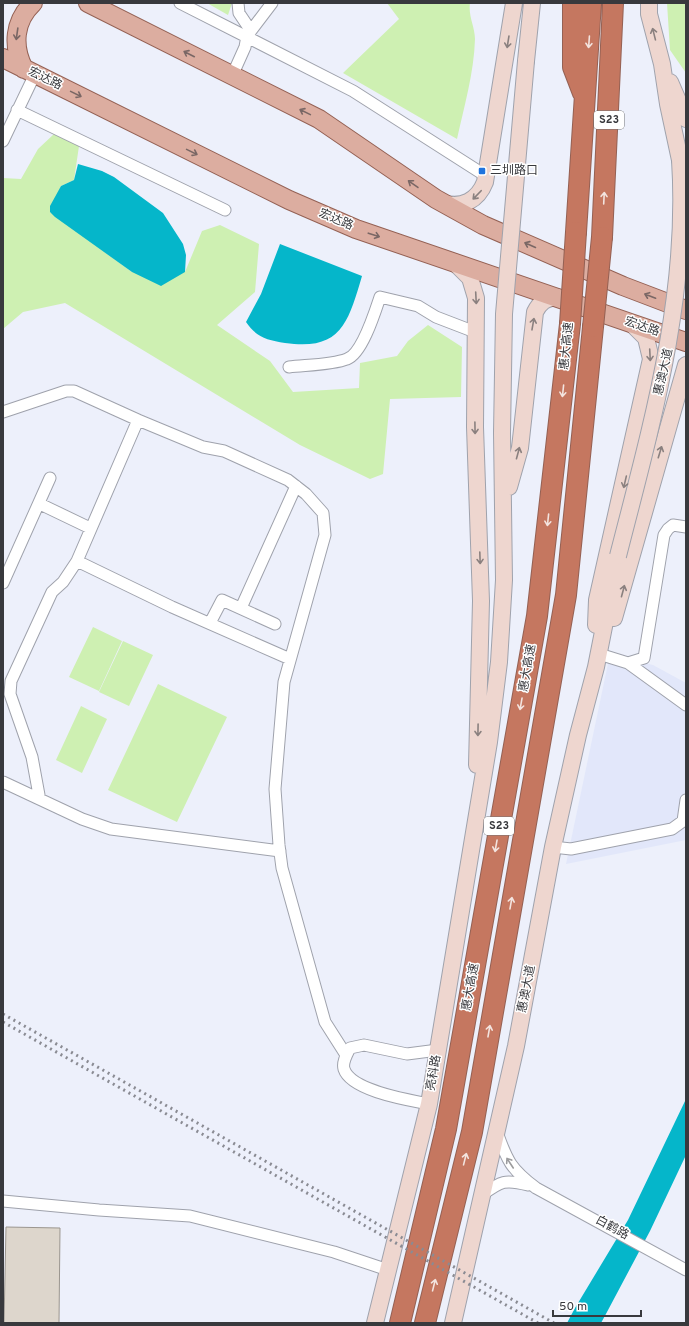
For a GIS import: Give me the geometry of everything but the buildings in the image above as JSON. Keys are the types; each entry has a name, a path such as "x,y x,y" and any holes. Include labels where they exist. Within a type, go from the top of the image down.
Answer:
{"highway":[{"path":"573,3 573,67 585,99"},
{"name":"惠大高速","path":"400,1323 446,1129 537,616 570,324 591,3"},
{"name":"惠大高速","path":"425,1323 472,1132 566,595 602,237 610,93 613,3"},
{"path":"610,93 623,47 626,3"}],"main road":[{"path":"30,71 18,54 16,37 20,21 33,3"},
{"path":"88,3 318,119 436,199 483,225 623,286 686,310"},
{"name":"宏达路","path":"3,58 290,200 356,229 686,342"}],"street":[{"path":"180,3 249,34 353,91 486,176"},
{"path":"238,3 240,13 249,34"},
{"path":"232,76 249,34 272,3"},
{"path":"436,199 456,205 469,202 479,193 486,176 514,3"},
{"path":"476,820 489,742 499,662 504,580 502,433 504,314 532,3"},
{"path":"649,3 649,14 662,64 686,119"},
{"name":"惠澳大道","path":"453,1323 516,1046 554,847 578,735 599,654 618,556 667,361 679,300 683,261 684,223 680,160 668,104 662,64"},
{"path":"3,141 18,110 30,71"},
{"path":"18,110 225,210"},
{"path":"446,259 460,266 473,284 476,298 475,427 481,601 476,820"},
{"path":"504,504 520,448 535,312 541,302 545,299 557,297"},
{"path":"289,367 348,359 358,350 370,327 380,298 418,306 436,317 475,332"},
{"path":"599,654 594,640 597,600 651,358 646,338 631,323"},
{"path":"599,654 607,640 621,597 656,464 686,365"},
{"path":"3,412 66,391 74,390 138,420 203,447 224,451 288,480 316,504 323,513 325,534 284,682 275,789 282,868 325,1022 346,1055"},
{"path":"38,798 39,795 32,757 10,694 11,681 52,592 63,582 77,561 138,420"},
{"path":"3,583 40,504 50,478"},
{"path":"241,608 296,486"},
{"path":"40,504 90,528"},
{"path":"628,663 644,658 664,536 668,529 673,525 686,527"},
{"path":"77,561 210,624 290,659"},
{"path":"210,624 222,600 275,624"},
{"path":"599,654 628,663 686,705"},
{"path":"3,782 82,819 111,829 280,851"},
{"path":"554,847 571,849 672,829 682,821 686,800"},
{"name":"亮科路","path":"375,1323 429,1104 476,820"},
{"path":"429,1104 400,1099 365,1087 349,1077 344,1068 346,1055 350,1048 364,1045 407,1054 438,1050"},
{"path":"496,1130 509,1164 520,1176 536,1188"},
{"path":"482,1196 495,1186 510,1180 536,1188"},
{"name":"白鹤路","path":"536,1188 662,1255 686,1270"},
{"path":"3,1201 99,1210 190,1216 334,1252 388,1270"}],"shaded area":[{"path":"610,654 653,665 686,683 686,840 566,864"}],"green space":[{"path":"207,3 232,3 228,15"},
{"path":"387,3 470,3 470,12 475,35 473,64 457,139 343,73 399,19"},
{"path":"667,3 686,3 686,73 670,50"},
{"path":"54,134 67,137 79,146 74,180 61,186 50,212 132,272 185,272 202,231 220,225 259,244 255,292 217,325 270,361 293,392 359,388 360,363 397,356 408,341 428,325 462,347 461,397 390,399 383,474 370,479 300,445 65,303 23,312 3,329 3,178 21,179 38,149"},
{"path":"93,627 122,641 99,691 69,677"},
{"path":"123,641 153,655 129,706 99,692"},
{"path":"158,684 227,717 177,822 108,790"},
{"path":"81,706 107,719 82,773 56,760"}],"water":[{"path":"78,164 102,171 114,177 163,213 183,244 186,255 185,272 161,286 132,272 50,212 50,206 61,186 74,180"},
{"path":"280,244 362,276 346,320 339,330 330,338 319,343 304,344 279,342 262,337 246,322 261,294"},
{"path":"686,1099 686,1155 650,1231 607,1312 601,1323 567,1323 628,1220"}],"railway":[{"path":"3,1014 554,1323"},
{"path":"3,1022 538,1323"}],"place":[{"name":"三圳路口","path":"482,171"}]}
